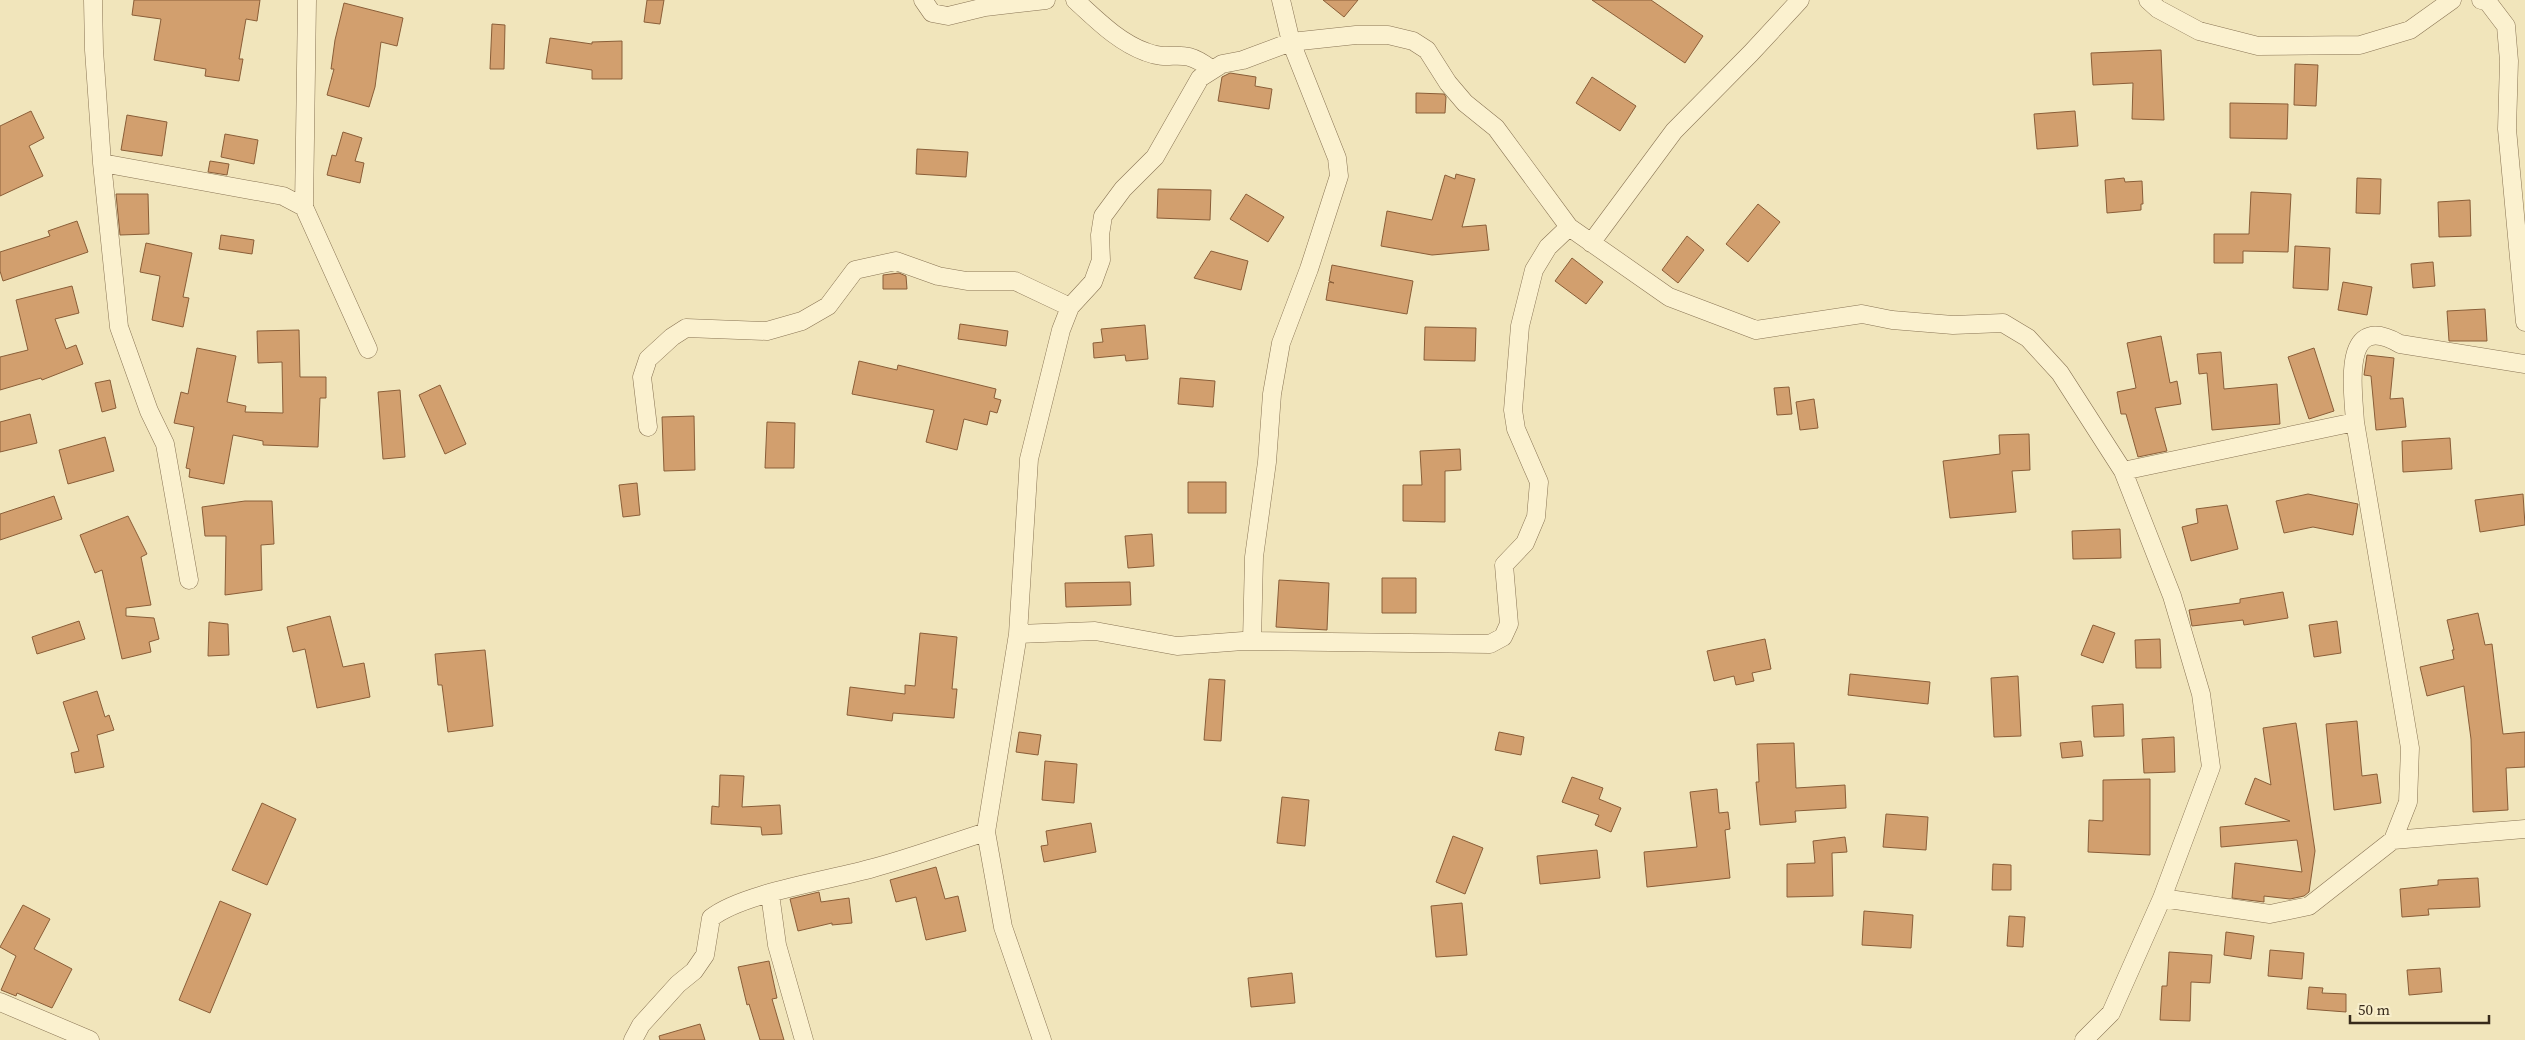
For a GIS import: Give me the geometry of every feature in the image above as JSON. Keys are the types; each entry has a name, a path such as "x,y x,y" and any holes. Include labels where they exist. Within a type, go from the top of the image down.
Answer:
{"street":[{"path":"94,0 94,50 102,163 119,326 149,410 165,444 189,580"},
{"path":"307,0 304,208 368,349"},
{"path":"923,0 932,13 948,16 985,7 1046,0"},
{"path":"1075,0 1128,44 1148,53 1182,54 1198,59 1210,69"},
{"path":"1252,641 1254,557 1267,462 1272,394 1281,343 1309,269 1339,176 1337,158 1291,42 1281,0"},
{"path":"1591,243 1674,131 1800,0"},
{"path":"2148,0 2158,9 2199,31 2258,46 2360,45 2410,30 2452,0"},
{"path":"2481,0 2487,2 2506,26 2509,61 2507,128 2525,322"},
{"path":"1042,1040 1003,927 986,832 1018,634 1028,459 1060,330 1070,307 1093,282 1101,260 1100,235 1103,216 1124,189 1155,157 1185,100 1200,78 1210,69 1291,42 1356,35 1388,35 1413,41 1427,50 1448,82 1465,103 1496,128 1569,228 1669,297 1756,330 1862,314 1892,320 1954,325 2003,323 2028,338 2060,373 2123,471 2172,596 2201,694 2211,767 2162,898 2112,1013 2084,1040"},
{"path":"102,163 283,196 304,208"},
{"path":"1018,634 1095,631 1177,646 1252,641 1490,644 1503,637 1509,624 1504,565 1525,543 1536,517 1539,482 1516,429 1513,410 1520,326 1534,270 1548,247 1569,228"},
{"path":"648,427 642,377 648,359 672,337 686,328 767,331 802,321 828,306 855,270 896,261 938,276 967,281 1015,281 1070,307"},
{"path":"2162,898 2270,914 2309,906 2393,840 2408,802 2410,748 2356,422 2353,372 2356,346 2365,337 2384,335 2400,344 2525,364"},
{"path":"2123,471 2356,422"},
{"path":"2393,840 2525,829"},
{"path":"634,1040 641,1025 678,984 694,971 704,955 711,918 721,910 770,894 874,868 986,832"},
{"path":"770,894 777,945 804,1040"},
{"path":"0,1002 90,1040"}],"building":[{"path":"134,0 260,0 257,21 246,19 239,59 243,59 239,81 205,76 206,69 154,60 161,19 132,15"},
{"path":"647,0 664,0 660,24 644,22"},
{"path":"1323,0 1358,0 1344,17"},
{"path":"1592,0 1651,0 1703,36 1685,63"},
{"path":"344,3 403,18 397,46 381,42 375,87 369,107 327,95 334,69 331,69 335,40"},
{"path":"492,24 505,25 504,69 490,69"},
{"path":"550,38 592,44 592,42 622,41 622,79 592,79 592,70 546,63"},
{"path":"2161,50 2164,120 2132,119 2133,83 2093,85 2091,53"},
{"path":"2295,64 2318,65 2316,106 2294,105"},
{"path":"1230,73 1256,77 1255,86 1272,89 1269,109 1218,101 1222,77"},
{"path":"1592,77 1636,106 1620,131 1576,103"},
{"path":"1416,93 1444,94 1446,97 1445,113 1416,113"},
{"path":"2230,103 2288,104 2287,139 2230,138"},
{"path":"31,111 44,138 29,146 43,176 0,196 0,126"},
{"path":"2075,111 2078,146 2037,149 2034,114"},
{"path":"127,115 167,122 162,156 121,150"},
{"path":"343,132 362,138 355,161 364,163 360,183 327,175 332,155 336,156"},
{"path":"225,134 258,140 254,164 221,157"},
{"path":"917,149 968,152 966,177 916,174"},
{"path":"210,161 229,164 227,175 208,172"},
{"path":"1456,174 1475,179 1462,227 1486,225 1489,250 1432,255 1381,246 1387,211 1432,220 1445,175 1455,179"},
{"path":"2124,178 2125,182 2142,181 2143,204 2141,204 2141,210 2107,213 2105,180"},
{"path":"2357,178 2381,179 2380,214 2356,213"},
{"path":"1158,189 1211,190 1210,220 1157,218"},
{"path":"2251,192 2291,194 2288,252 2243,251 2243,263 2214,263 2214,234 2249,234"},
{"path":"116,194 148,194 149,234 120,235"},
{"path":"1246,194 1284,217 1268,242 1230,219"},
{"path":"2470,200 2471,236 2439,237 2438,202"},
{"path":"1758,204 1780,222 1748,262 1726,244"},
{"path":"77,221 88,252 3,281 0,271 0,252 50,236 48,231"},
{"path":"221,235 254,240 252,254 219,249"},
{"path":"1687,236 1704,250 1678,283 1662,270"},
{"path":"146,243 192,253 183,297 189,298 183,327 152,320 160,276 140,272"},
{"path":"2295,246 2330,248 2328,290 2293,288"},
{"path":"1211,251 1248,261 1241,290 1194,278"},
{"path":"1572,258 1603,282 1586,304 1555,281"},
{"path":"2433,262 2435,286 2413,288 2411,264"},
{"path":"1332,265 1413,281 1407,314 1326,300 1329,282 1334,283 1329,281"},
{"path":"899,273 906,276 907,289 883,289 883,275"},
{"path":"2343,282 2372,287 2367,315 2338,310"},
{"path":"72,286 79,313 55,319 66,349 76,345 83,364 42,380 41,378 0,390 0,357 28,350 16,300"},
{"path":"2485,309 2487,341 2449,341 2447,311"},
{"path":"960,324 1008,331 1006,346 958,339"},
{"path":"1145,325 1148,359 1126,361 1125,355 1094,358 1093,343 1103,342 1101,329"},
{"path":"1425,327 1476,328 1475,361 1424,360"},
{"path":"299,330 300,377 326,377 326,398 320,398 318,447 263,445 263,441 233,435 224,484 189,477 190,469 186,468 194,427 174,423 181,392 188,394 197,348 236,356 227,402 246,406 245,412 283,413 282,362 258,363 257,331"},
{"path":"2161,336 2170,383 2177,381 2181,404 2155,408 2167,451 2138,457 2126,414 2121,414 2117,392 2136,388 2127,343"},
{"path":"2314,348 2334,411 2309,419 2288,357"},
{"path":"2221,352 2224,389 2277,384 2280,424 2212,430 2207,373 2199,374 2197,354"},
{"path":"2367,355 2394,358 2390,399 2403,398 2406,427 2376,430 2371,376 2364,375"},
{"path":"859,361 897,370 898,365 996,389 994,398 1001,400 997,413 990,411 987,425 964,419 957,450 926,442 934,410 852,394"},
{"path":"1180,378 1215,381 1213,407 1178,404"},
{"path":"110,380 116,408 102,412 95,383"},
{"path":"440,385 466,444 445,454 419,395"},
{"path":"1789,387 1792,414 1777,415 1774,388"},
{"path":"400,390 405,457 383,459 378,392"},
{"path":"1814,399 1818,428 1800,430 1796,402"},
{"path":"30,414 37,443 0,452 0,422"},
{"path":"694,416 695,470 664,471 662,417"},
{"path":"767,422 795,423 794,468 765,468"},
{"path":"2029,434 2030,470 2012,471 2016,512 1950,518 1943,461 2000,454 1999,435"},
{"path":"105,437 114,471 68,484 59,450"},
{"path":"2450,438 2452,469 2403,472 2402,441"},
{"path":"1460,449 1461,470 1445,471 1445,522 1403,521 1403,485 1422,485 1420,451"},
{"path":"1188,482 1226,482 1226,513 1188,513"},
{"path":"637,483 640,515 623,517 619,485"},
{"path":"2308,494 2358,504 2353,535 2313,527 2284,533 2276,501"},
{"path":"2523,494 2525,525 2480,532 2475,500"},
{"path":"54,496 62,519 0,540 0,514"},
{"path":"245,501 272,501 274,544 261,545 262,590 225,595 226,536 205,536 202,507"},
{"path":"2227,505 2238,549 2191,561 2182,527 2198,523 2196,509"},
{"path":"128,516 147,554 141,557 151,605 126,608 126,616 154,618 159,639 149,642 151,652 122,659 102,570 95,573 80,535"},
{"path":"2120,529 2121,558 2073,559 2072,531"},
{"path":"1152,534 1154,566 1128,568 1125,536"},
{"path":"1382,578 1416,578 1416,613 1382,613"},
{"path":"1279,580 1329,583 1327,630 1276,627"},
{"path":"1130,582 1131,605 1066,607 1065,583"},
{"path":"2283,592 2288,618 2244,625 2243,620 2192,626 2189,610 2240,603 2240,599"},
{"path":"2478,613 2485,645 2492,644 2503,734 2525,732 2525,767 2506,768 2508,810 2473,812 2471,739 2464,686 2427,696 2420,667 2454,659 2452,650 2454,650 2447,620"},
{"path":"330,616 343,667 364,663 370,697 317,708 305,649 293,652 287,627"},
{"path":"79,621 85,639 37,654 32,637"},
{"path":"2337,621 2341,653 2314,657 2309,625"},
{"path":"209,622 228,624 229,655 208,656"},
{"path":"2093,625 2115,633 2103,663 2081,655"},
{"path":"920,633 957,637 952,689 957,689 954,718 893,713 892,721 847,715 850,687 905,694 905,685 915,686"},
{"path":"1765,639 1771,669 1752,673 1754,681 1736,685 1734,676 1714,681 1707,651"},
{"path":"2160,639 2161,668 2136,668 2135,640"},
{"path":"485,650 493,726 448,732 442,685 438,685 435,654"},
{"path":"1850,674 1930,682 1928,704 1848,695"},
{"path":"2018,676 2021,736 1994,737 1991,678"},
{"path":"1209,679 1225,680 1221,741 1204,740"},
{"path":"97,691 105,717 109,715 114,730 97,735 104,767 75,773 71,753 79,751 63,702"},
{"path":"2123,704 2124,736 2094,737 2092,706"},
{"path":"2357,721 2362,776 2377,774 2381,803 2334,810 2326,724"},
{"path":"2296,723 2315,851 2309,892 2304,896 2290,899 2264,896 2264,902 2232,898 2235,863 2302,872 2297,840 2221,847 2220,827 2290,821 2245,804 2255,778 2271,785 2263,728"},
{"path":"1019,732 1041,735 1038,755 1016,752"},
{"path":"1499,732 1524,737 1521,755 1495,750"},
{"path":"2174,737 2175,772 2144,773 2142,739"},
{"path":"2081,741 2083,756 2062,758 2060,743"},
{"path":"1794,743 1796,788 1845,785 1846,808 1795,811 1796,822 1760,825 1756,782 1759,782 1757,744"},
{"path":"1045,761 1077,764 1074,803 1042,800"},
{"path":"720,775 744,776 742,807 780,805 782,834 762,835 761,827 711,824 712,806 719,807"},
{"path":"1572,777 1603,788 1599,799 1621,808 1611,832 1595,825 1599,815 1562,802"},
{"path":"2150,779 2150,855 2088,852 2089,820 2103,821 2103,780"},
{"path":"1717,789 1719,813 1728,812 1730,829 1725,830 1730,878 1647,887 1644,852 1697,847 1690,792"},
{"path":"1282,797 1309,800 1305,846 1277,843"},
{"path":"262,803 296,819 267,885 232,870"},
{"path":"1886,814 1928,817 1926,850 1883,847"},
{"path":"1091,823 1096,852 1044,862 1041,846 1048,845 1046,831"},
{"path":"1453,836 1483,848 1465,894 1436,882"},
{"path":"1845,837 1847,852 1832,853 1833,896 1787,897 1787,864 1815,863 1813,841"},
{"path":"1597,850 1600,878 1540,884 1537,856"},
{"path":"1993,864 2011,865 2011,890 1992,890"},
{"path":"936,867 945,899 958,896 966,931 926,940 916,897 896,902 890,880"},
{"path":"2478,878 2480,907 2428,909 2429,915 2402,917 2400,889 2438,885 2438,880"},
{"path":"819,892 821,902 849,898 852,923 832,925 832,923 798,931 790,899"},
{"path":"220,901 251,914 210,1013 179,1000"},
{"path":"1462,903 1467,955 1436,957 1431,906"},
{"path":"23,905 50,919 34,949 72,969 52,1008 17,993 16,996 1,990 16,956 0,947"},
{"path":"1864,911 1913,915 1911,948 1862,945"},
{"path":"2009,916 2025,917 2023,947 2007,946"},
{"path":"2226,932 2254,936 2251,959 2224,955"},
{"path":"2270,950 2304,953 2302,979 2268,976"},
{"path":"2169,952 2212,955 2210,983 2191,982 2190,1021 2160,1020 2162,986 2167,986"},
{"path":"769,961 777,998 772,999 784,1040 760,1040 749,1004 747,1005 738,967"},
{"path":"2440,968 2442,992 2409,995 2407,970"},
{"path":"1292,973 1295,1003 1251,1007 1248,978"},
{"path":"2309,987 2323,988 2322,993 2346,994 2346,1012 2307,1009"},
{"path":"700,1024 705,1040 660,1040 659,1036"}]}
